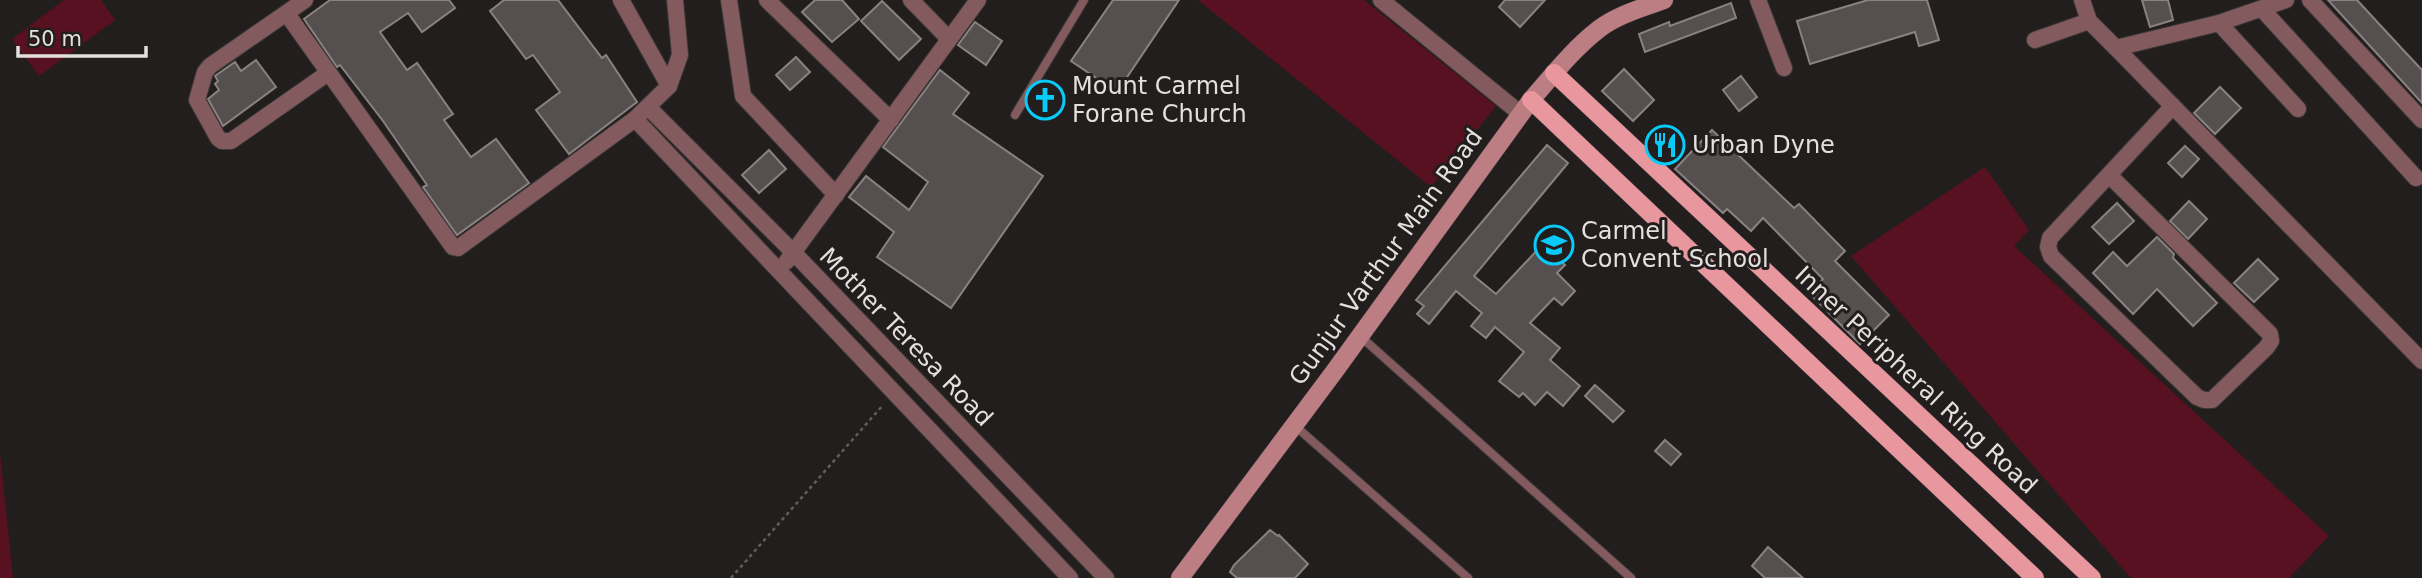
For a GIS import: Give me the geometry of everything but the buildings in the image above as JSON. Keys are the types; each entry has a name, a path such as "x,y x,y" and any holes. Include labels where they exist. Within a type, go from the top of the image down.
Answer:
{"main road":[{"name":"Gunjur Varthur Main Road","path":"1180,578 1526,107 1554,73 1600,28 1664,0"},
{"name":"Inner Peripheral Ring Road","path":"1554,73 2092,578"},
{"path":"1526,107 2035,578"}],"street":[{"path":"304,0 210,65 205,72 197,100 218,138 231,141 328,73"},
{"path":"621,0 669,86"},
{"path":"287,14 453,247 457,248 635,119 669,86 680,55 675,0"},
{"path":"729,0 743,96 836,195"},
{"path":"767,0 891,120"},
{"path":"911,0 949,39"},
{"path":"779,271 978,0"},
{"path":"1381,0 1526,107"},
{"path":"1758,0 1784,68"},
{"path":"2082,0 2089,21 2422,361"},
{"path":"2116,48 2220,23 2286,0"},
{"path":"2310,0 2422,120"},
{"path":"2262,9 2416,178"},
{"path":"2035,40 2089,21"},
{"path":"2220,23 2298,109"},
{"path":"2109,175 2270,334 2271,341 2266,348 2212,400 2197,397 2051,256 2048,247 2050,238 2173,106"},
{"name":"Mother Teresa Road","path":"648,107 793,252 1106,578"},
{"name":"Mother Teresa Road","path":"635,119 1070,578"}],"lane":[{"path":"1015,115 1084,0"},
{"path":"1360,336 1631,578"},
{"path":"1294,425 1468,578"}],"path":[{"path":"731,578 894,392"}],"shaded area":[{"path":"64,0 101,0 115,20 39,76 12,39"},
{"path":"1198,0 1364,0 1496,106 1431,187"},
{"path":"1985,167 2029,230 2014,246 2329,536 2289,578 2131,578 1851,256"},
{"path":"0,453 13,578 0,578"}],"place":[{"name":"Mount Carmel Forane Church","path":"1045,100"},
{"name":"Urban Dyne","path":"1665,145"},
{"name":"Carmel Convent School","path":"1554,245"}]}
